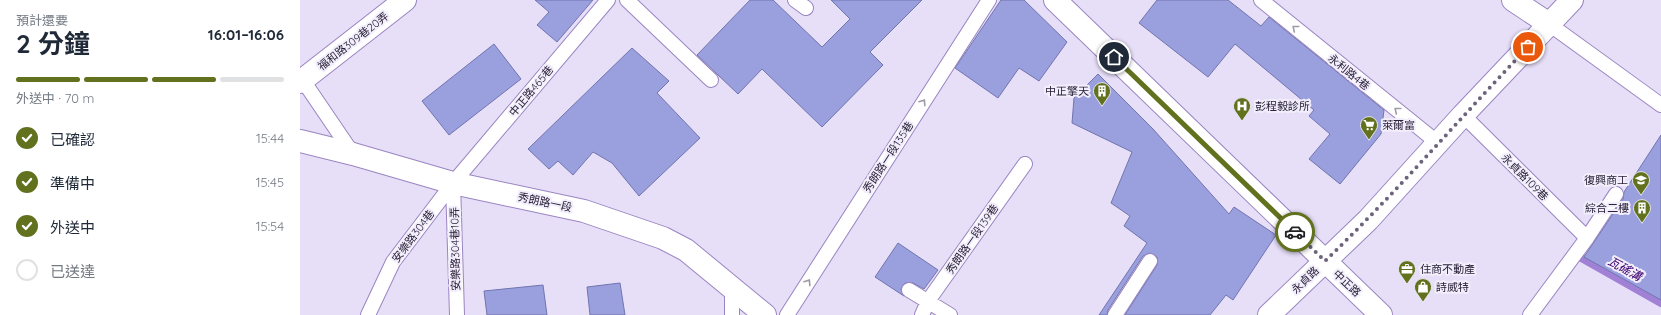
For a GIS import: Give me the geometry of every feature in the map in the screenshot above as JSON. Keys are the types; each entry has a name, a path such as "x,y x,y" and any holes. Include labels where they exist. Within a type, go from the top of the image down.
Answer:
{"street":[{"name":"福和路309巷20弄","path":"301,80 405,0"},
{"name":"中正路","path":"1055,0 1381,315"},
{"path":"1513,0 1549,24"},
{"name":"永貞路","path":"1269,315 1368,220 1463,115 1572,0"},
{"name":"秀朗路一段","path":"300,141 353,154 453,183 584,211 662,238 686,250 765,315"}],"lane":[{"name":"中正路465巷","path":"453,183 608,0"},
{"path":"627,0 711,80"},
{"name":"秀朗路一段135巷","path":"787,315 989,0"},
{"name":"永利路4巷","path":"1261,0 1438,143"},
{"path":"1549,24 1661,105"},
{"path":"301,80 353,154"},
{"name":"永貞路109巷","path":"1463,115 1587,238"},
{"name":"秀朗路一段139巷","path":"922,315 928,301 1025,164"},
{"name":"安樂路304巷","path":"368,315 393,262 453,183"},
{"name":"安樂路304巷10弄","path":"453,183 457,315"},
{"path":"1530,315 1587,238 1616,194"},
{"path":"1115,315 1150,261"},
{"path":"732,289 732,315"},
{"path":"908,290 950,315"}],"building":[{"path":"535,0 593,0 557,42 537,25 549,12"},
{"path":"750,0 773,0 822,47 850,19 831,0 922,0 870,52 883,65 822,127 762,69 738,94 697,55"},
{"path":"1001,0 1024,0 1067,42 1039,81 1019,68 998,98 955,68"},
{"path":"1157,0 1228,0 1261,26 1269,17 1384,110 1381,134 1340,184 1309,159 1330,134 1309,116 1314,110 1235,44 1208,77 1139,23"},
{"path":"494,44 521,79 449,135 422,101"},
{"path":"632,48 669,81 657,93 700,138 639,196 612,163 593,152 573,175 558,161 549,169 528,149"},
{"path":"1098,74 1153,129 1229,214 1234,207 1276,235 1233,300 1226,295 1210,315 1125,315 1157,265 1157,257 1150,253 1143,256 1108,310 1107,315 1099,315 1147,243 1124,226 1130,216 1111,203 1132,152 1072,123 1074,98"},
{"name":"復興商工","path":"1661,135 1661,300 1584,257 1623,199 1624,192"},
{"path":"898,243 938,270 924,289 913,283 905,283 901,289 904,296 875,277"},
{"path":"620,283 625,315 590,315 587,287"},
{"path":"543,285 547,315 487,315 484,291"}],"waterway":[{"name":"瓦磘溝","path":"1578,256 1661,303"}],"way so far":[{"path":"1295,232 1325,261 1368,220 1463,115 1528,47"}],"place":[{"name":"中正擎天","path":"1102,106"},
{"name":"彭程毅診所","path":"1242,121"},
{"name":"萊爾富","path":"1369,140"},
{"name":"復興商工","path":"1641,195"},
{"name":"綜合二樓","path":"1642,223"},
{"name":"住商不動產","path":"1407,284"},
{"name":"詩威特","path":"1423,302"}],"route":[{"path":"1114,57 1295,232"}]}
